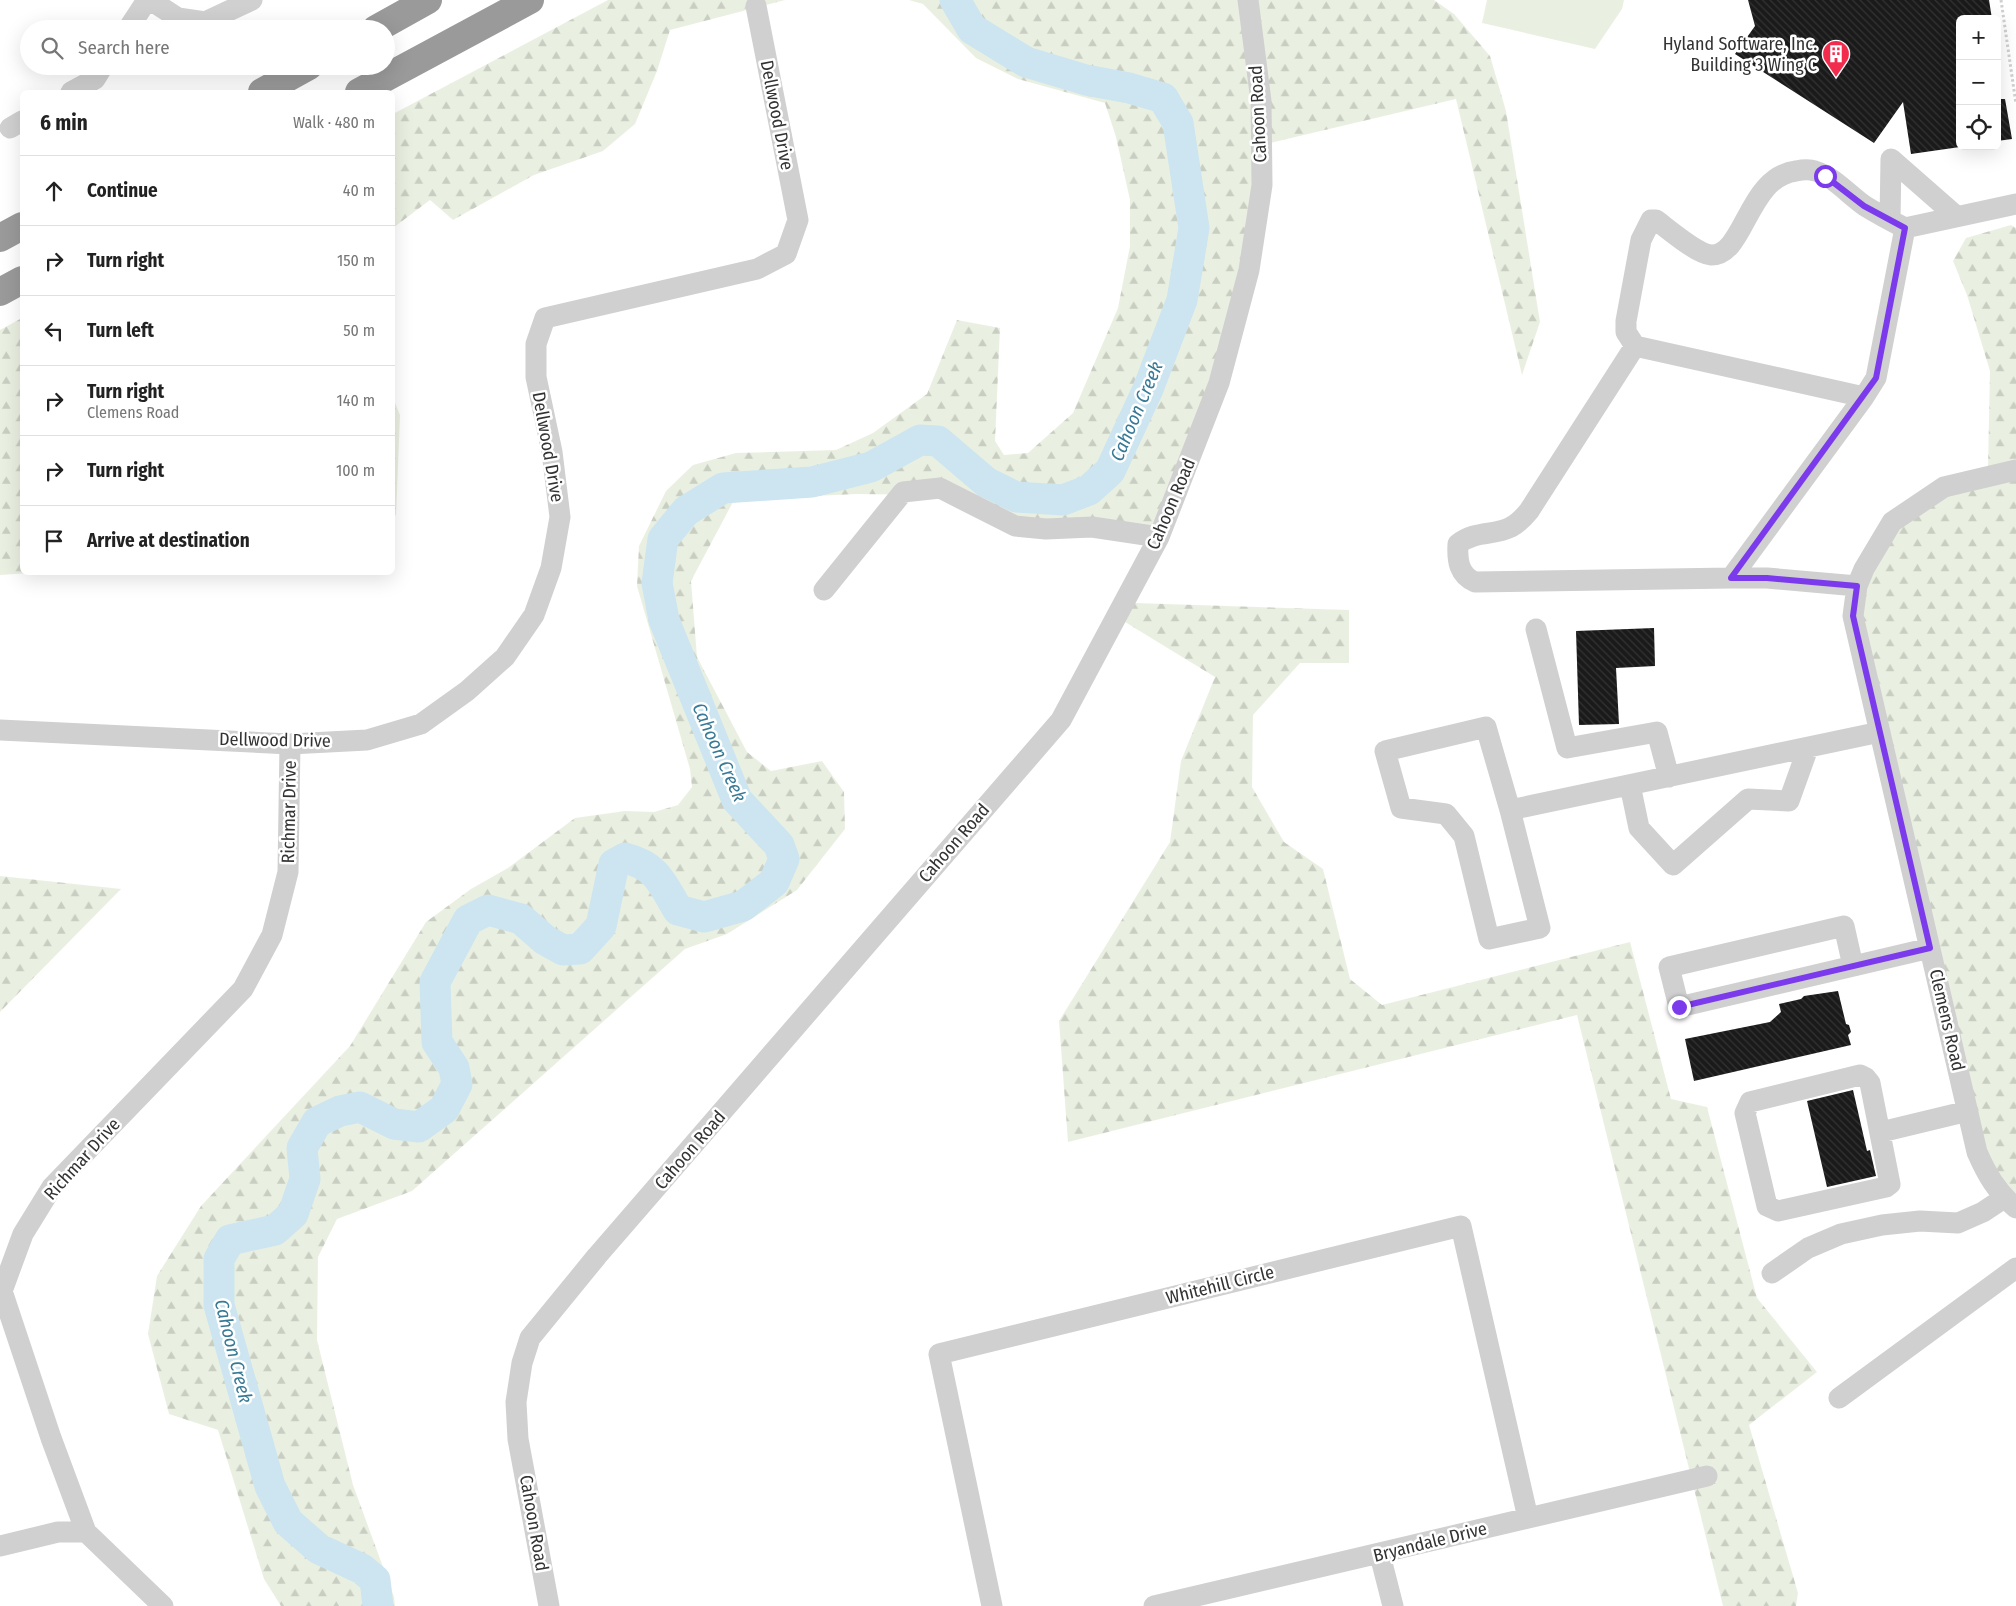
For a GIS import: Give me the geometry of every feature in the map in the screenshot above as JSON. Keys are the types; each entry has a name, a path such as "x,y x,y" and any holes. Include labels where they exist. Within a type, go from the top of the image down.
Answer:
{"highway":[{"path":"392,20 428,0"},
{"path":"395,73 530,0"},
{"path":"266,90 293,75"},
{"path":"363,90 391,75"},
{"path":"0,238 20,227"},
{"path":"0,292 20,281"}],"street":[{"path":"135,20 149,0 178,18 192,20"},
{"path":"209,20 252,0"},
{"name":"Cahoon Road","path":"548,1606 518,1440 516,1402 522,1363 530,1338 597,1256 1061,720 1159,537 1219,383 1249,270 1262,185 1261,101 1248,0"},
{"name":"Dellwood Drive","path":"0,730 290,744 367,740 420,724 467,691 506,657 534,615 551,568 560,517 552,452 536,377 536,344 546,318 757,269 786,254 798,220 756,6"},
{"path":"75,90 95,79 97,75"},
{"path":"1731,578 1876,378 1897,224 1892,159 1956,216"},
{"path":"1864,396 1635,346 1626,332 1626,321 1641,240 1651,220 1656,220 1709,255 1717,254 1726,250 1734,242 1754,204 1773,179 1785,172 1798,170 1814,170 1825,176 1864,206 1897,224 1956,216 2016,204"},
{"path":"1635,346 1529,511 1510,528 1476,534 1467,537 1458,544 1461,571 1467,578 1475,582 1767,578 1857,586"},
{"name":"Clemens Road","path":"2010,1203 1988,1178 1977,1152 1853,616 1857,586 1864,569 1892,522 1944,487 2016,470"},
{"path":"824,590 903,492 940,488 1015,526 1046,529 1092,527 1159,537"},
{"path":"1536,629 1567,748 1656,732 1669,777"},
{"path":"1486,727 1510,810 1540,928 1489,940 1464,836 1446,814 1401,808 1385,751 1486,727"},
{"path":"1510,810 1880,732"},
{"name":"Richmar Drive","path":"163,1606 86,1532 51,1438 1,1292 23,1234 52,1187 243,989 272,935 288,872 290,744"},
{"path":"1630,785 1639,828 1673,865 1748,799 1789,801 1808,748"},
{"path":"1853,966 1844,926 1669,967 1679,1007 1930,948"},
{"path":"1860,1075 1870,1083 1881,1132 1890,1184 1886,1187 1778,1211 1771,1210 1767,1206 1745,1113 1750,1102 1860,1075"},
{"path":"1881,1132 1968,1111"},
{"path":"1772,1273 1808,1248 1841,1234 1882,1224 1920,1221 1958,1223 2010,1203"},
{"name":"Whitehill Circle","path":"992,1606 939,1354 1461,1226 1528,1518"},
{"path":"1839,1398 2016,1268"},
{"name":"Bryandale Drive","path":"1154,1606 1380,1555 1707,1476"},
{"path":"0,1546 58,1532 86,1532"},
{"path":"1380,1555 1393,1606"}],"path":[{"path":"2001,0 2016,104"}],"green space":[{"path":"608,0 785,0 670,30 657,71 635,124 603,151 534,175 453,220 430,200 395,226 395,113"},
{"path":"909,0 1434,0 1454,14 1490,56 1506,111 1540,322 1522,375 1456,99 1270,143 1266,207 1163,544 1084,536 939,495 856,494 734,500 691,581 697,657 747,752 771,771 822,761 844,792 845,829 797,890 727,934 685,949 412,1191 337,1219 318,1257 317,1340 353,1485 394,1597 395,1606 281,1606 264,1579 218,1430 169,1414 148,1334 157,1276 201,1206 350,1046 426,922 471,889 508,868 575,818 625,811 654,812 678,805 692,787 690,769 637,586 639,546 666,491 693,465 736,453 836,450 873,433 927,394 957,320 1000,328 995,441 1004,455 1028,453 1073,413 1118,308 1130,246 1130,200 1116,137 1105,103 1018,79 976,58 923,4"},
{"path":"1487,0 1624,0 1622,9 1595,49 1482,23"},
{"path":"2011,225 2016,228 2016,461 1988,468 1990,371 1967,295 1953,261 1966,238"},
{"path":"20,319 20,574 0,575 0,330"},
{"path":"395,403 400,415 395,516"},
{"path":"2016,478 2016,1194 2003,1182 1986,1147 1863,617 1868,578 1898,528 1949,494"},
{"path":"1135,603 1349,610 1349,663 1300,663 1253,715 1252,787 1284,842 1323,869 1350,979 1382,1005 1630,942 1671,1099 1707,1107 1757,1298 1817,1372 1749,1425 1798,1593 1796,1606 1723,1606 1577,1015 1068,1142 1059,1021 1170,842 1181,761 1215,677 1125,622"},
{"path":"0,876 121,889 0,1012"}],"building":[{"name":"Hyland Software, Inc. Building 3 Wing C","path":"1748,0 1989,0 1991,15 1956,15 1956,148 1911,154 1903,102 1874,143 1735,54 1755,26"},
{"path":"2001,99 2005,99 2012,139 2001,140"},
{"path":"1654,628 1655,666 1616,668 1619,724 1579,725 1576,631"},
{"path":"1838,991 1846,1024 1849,1025 1851,1032 1848,1035 1851,1045 1694,1081 1685,1039 1770,1022 1781,1012 1779,1004 1801,999 1804,996"},
{"path":"1853,1090 1867,1151 1870,1150 1876,1176 1827,1187 1807,1101"}],"waterway":[{"name":"Cahoon Creek","path":"378,1606 375,1580 362,1569 319,1549 288,1522 270,1486 219,1305 219,1259 230,1240 275,1230 293,1214 305,1179 302,1148 317,1122 340,1111 360,1107 394,1124 419,1127 444,1109 457,1084 454,1068 437,1042 435,982 468,920 488,910 521,919 545,940 563,950 580,949 601,926 614,864 625,858 636,861 652,871 663,884 678,910 704,917 743,906 774,882 784,859 779,845 737,800 664,620 657,583 663,539 686,511 723,488 812,482 871,467 920,440 938,441 986,482 1016,497 1063,500 1089,490 1110,471 1148,389 1182,300 1194,228 1178,123 1163,98 1129,88 1086,80 1026,62 972,29 955,0"}],"place":[{"name":"Hyland Software, Inc. Building 3 Wing C","path":"1836,78"}],"route":[{"path":"1679,1007 1930,948 1853,616 1857,586 1767,578 1731,578 1876,378 1905,228 1864,206 1825,176"}]}
